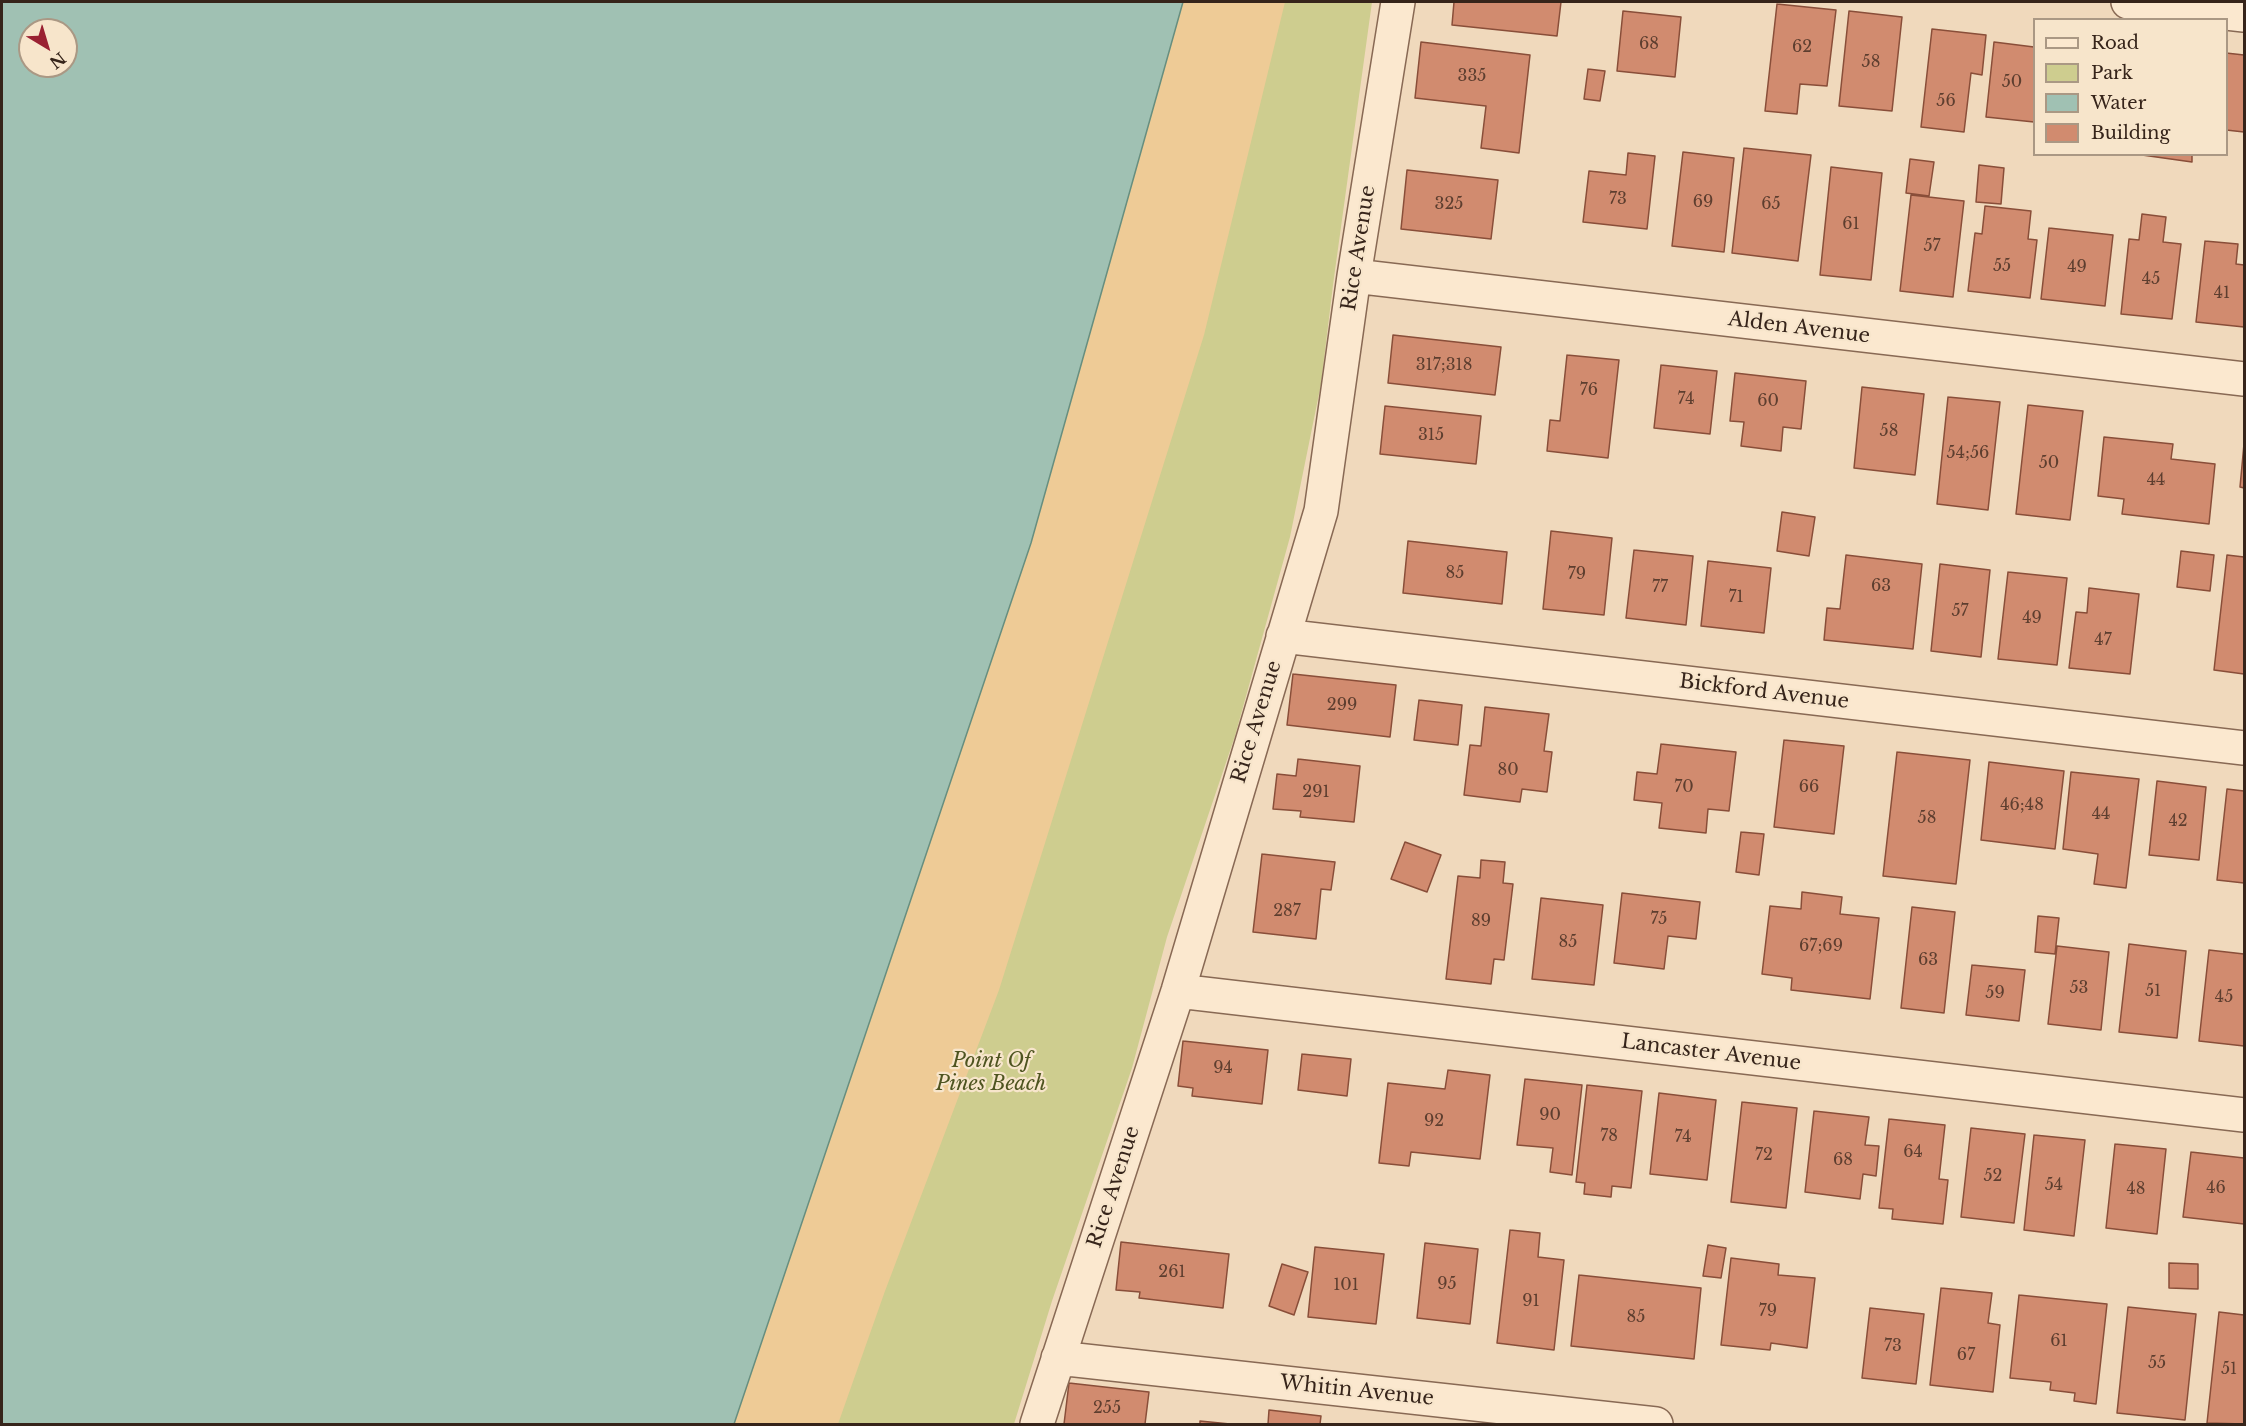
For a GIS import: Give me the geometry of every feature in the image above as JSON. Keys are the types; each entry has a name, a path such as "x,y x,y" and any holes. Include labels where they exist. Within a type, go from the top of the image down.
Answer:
{"street":[{"name":"Rice Avenue","path":"1037,1425 1178,992 1321,511 1354,276 1398,2"},
{"path":"2128,2 2244,15"},
{"name":"Alden Avenue","path":"1354,276 2244,379"},
{"name":"Bickford Avenue","path":"1283,636 2244,748"},
{"name":"Lancaster Avenue","path":"1178,992 2244,1115"},
{"name":"Whitin Avenue","path":"1058,1358 1656,1425"}],"green space":[{"name":"Point Of Pines Beach","path":"1183,2 1372,2 1321,384 1290,537 1235,736 1167,937 1132,1068 1052,1301 1014,1424 734,1424"}],"sand":[{"path":"1183,2 1285,2 1204,335 999,990 885,1291 838,1424 734,1424 1031,543"}],"water":[{"path":"2,2 1183,2 1031,543 734,1424 2,1424"}],"building":[{"path":"1454,2 1561,2 1557,36 1452,25"},
{"path":"1777,4 1836,10 1827,86 1800,84 1797,114 1765,111"},
{"path":"1623,11 1681,17 1675,77 1617,71"},
{"path":"1849,11 1902,17 1892,111 1839,106"},
{"path":"1932,29 1986,35 1982,75 1971,73 1964,132 1921,127"},
{"path":"1421,42 1530,55 1519,153 1481,148 1486,106 1415,98"},
{"path":"1994,42 2033,47 2033,122 1986,117"},
{"path":"2228,53 2244,55 2244,132 2228,130"},
{"path":"1588,69 1605,71 1600,101 1584,99"},
{"path":"1744,148 1811,155 1798,261 1732,253"},
{"path":"1683,152 1734,158 1724,252 1672,246"},
{"path":"1628,153 1655,156 1647,229 1583,222 1589,171 1626,175"},
{"path":"2149,156 2192,156 2192,162"},
{"path":"1910,159 1934,162 1929,196 1906,193"},
{"path":"1979,165 2004,168 2001,204 1976,202"},
{"path":"1831,167 1882,173 1871,280 1820,275"},
{"path":"1407,170 1498,180 1491,239 1401,229"},
{"path":"1911,195 1964,201 1953,297 1900,291"},
{"path":"1985,206 2031,211 2028,239 2037,240 2030,298 1968,291 1975,233 1982,234"},
{"path":"2142,214 2166,217 2163,242 2181,244 2172,319 2121,314 2129,239 2139,240"},
{"path":"2049,228 2113,235 2105,306 2041,299"},
{"path":"2205,241 2238,244 2236,264 2244,265 2244,327 2196,322"},
{"path":"1393,335 1501,347 1495,395 1388,383"},
{"path":"1567,355 1619,360 1608,458 1547,451 1550,420 1560,421"},
{"path":"1661,365 1717,371 1710,434 1654,428"},
{"path":"1735,373 1806,381 1801,429 1783,427 1781,451 1741,446 1744,422 1730,421"},
{"path":"1862,387 1924,394 1915,475 1854,468"},
{"path":"1948,397 2000,402 1988,510 1937,504"},
{"path":"2028,405 2083,411 2070,520 2016,514"},
{"path":"1385,406 1481,416 1476,464 1380,454"},
{"path":"2104,437 2173,444 2171,459 2215,464 2209,524 2122,514 2124,499 2098,496"},
{"path":"2244,444 2244,488 2240,487"},
{"path":"1782,512 1815,517 1809,556 1777,551"},
{"path":"1551,531 1612,538 1604,615 1543,609"},
{"path":"1408,541 1507,552 1502,604 1403,593"},
{"path":"1634,550 1693,556 1686,625 1626,618"},
{"path":"2181,551 2214,555 2210,591 2177,587"},
{"path":"1846,555 1922,564 1913,649 1824,640 1827,608 1840,609"},
{"path":"2227,555 2244,557 2244,674 2214,670"},
{"path":"1708,561 1771,568 1764,633 1701,626"},
{"path":"1940,564 1990,570 1981,657 1931,651"},
{"path":"2008,572 2067,578 2057,665 1998,659"},
{"path":"2089,588 2139,594 2130,674 2069,668 2076,612 2087,613"},
{"path":"1293,674 1396,685 1390,737 1287,725"},
{"path":"1419,700 1462,705 1458,745 1414,740"},
{"path":"1485,707 1549,714 1544,751 1552,752 1547,792 1522,789 1520,802 1464,795 1470,745 1481,746"},
{"path":"1784,740 1844,746 1834,834 1774,827"},
{"path":"1661,744 1736,752 1729,811 1708,809 1706,833 1659,828 1662,803 1634,800 1637,772 1657,774"},
{"path":"1897,752 1970,760 1956,884 1883,876"},
{"path":"1298,759 1360,766 1354,822 1300,817 1301,811 1273,809 1277,774 1296,776"},
{"path":"1989,762 2064,771 2055,849 1981,840"},
{"path":"2071,772 2139,779 2126,888 2094,884 2098,854 2063,849"},
{"path":"2157,781 2206,787 2199,860 2149,855"},
{"path":"2227,789 2244,791 2244,883 2217,880"},
{"path":"1741,832 1764,834 1759,875 1736,872"},
{"path":"1405,842 1441,855 1427,892 1391,879"},
{"path":"1262,854 1335,862 1331,890 1321,889 1316,939 1253,932"},
{"path":"1481,860 1505,862 1503,883 1513,884 1504,960 1494,959 1491,984 1446,979 1458,876 1480,878"},
{"path":"1802,892 1842,897 1840,914 1879,918 1870,999 1791,990 1792,978 1762,974 1770,906 1801,909"},
{"path":"1622,893 1700,902 1696,939 1668,936 1664,969 1614,963"},
{"path":"1541,898 1603,905 1594,985 1532,979"},
{"path":"1912,907 1955,912 1944,1013 1901,1008"},
{"path":"2038,916 2059,918 2055,954 2035,952"},
{"path":"2129,944 2186,951 2177,1038 2119,1032"},
{"path":"2057,946 2109,952 2101,1030 2048,1024"},
{"path":"2209,950 2244,954 2244,1046 2199,1041"},
{"path":"1972,965 2025,970 2019,1021 1966,1015"},
{"path":"1183,1041 1268,1050 1262,1104 1192,1096 1193,1088 1178,1086"},
{"path":"1302,1054 1351,1059 1347,1096 1298,1090"},
{"path":"1448,1070 1490,1075 1480,1159 1411,1152 1409,1166 1379,1163 1388,1083 1445,1089"},
{"path":"1525,1079 1582,1085 1572,1175 1550,1172 1553,1148 1517,1145"},
{"path":"1587,1085 1642,1091 1631,1188 1612,1186 1611,1197 1584,1194 1585,1183 1576,1182"},
{"path":"1659,1093 1716,1100 1707,1180 1650,1174"},
{"path":"1742,1102 1797,1108 1786,1208 1731,1202"},
{"path":"1814,1111 1869,1117 1865,1145 1879,1146 1876,1176 1863,1174 1860,1199 1805,1192"},
{"path":"1889,1119 1945,1125 1939,1179 1948,1180 1943,1224 1892,1219 1893,1209 1879,1208"},
{"path":"1971,1128 2025,1134 2014,1223 1961,1217"},
{"path":"2034,1135 2085,1140 2074,1236 2024,1230"},
{"path":"2115,1144 2166,1149 2157,1234 2106,1228"},
{"path":"2191,1152 2244,1158 2244,1224 2183,1217"},
{"path":"1510,1230 1540,1233 1538,1257 1564,1260 1554,1350 1497,1343"},
{"path":"1121,1242 1229,1254 1223,1308 1139,1298 1140,1292 1116,1290"},
{"path":"1425,1243 1478,1249 1470,1324 1417,1318"},
{"path":"1708,1245 1726,1248 1721,1278 1703,1276"},
{"path":"1315,1247 1384,1254 1376,1324 1308,1317"},
{"path":"1731,1258 1779,1264 1778,1275 1815,1278 1807,1348 1771,1343 1770,1350 1721,1345"},
{"path":"2169,1263 2198,1264 2198,1289 2169,1288"},
{"path":"1282,1264 1308,1272 1294,1315 1269,1306"},
{"path":"1579,1275 1701,1288 1694,1359 1571,1346"},
{"path":"1941,1288 1992,1293 1988,1323 2000,1325 1993,1392 1930,1385"},
{"path":"2019,1295 2107,1304 2096,1404 2074,1401 2075,1393 2050,1390 2051,1382 2010,1378"},
{"path":"2128,1307 2196,1314 2185,1420 2117,1413"},
{"path":"1870,1308 1924,1314 1916,1384 1862,1378"},
{"path":"2219,1312 2244,1315 2244,1424 2207,1423"},
{"path":"1069,1383 1149,1392 1145,1424 1064,1424"},
{"path":"1269,1410 1321,1416 1320,1424 1268,1424"},
{"path":"1200,1421 1230,1424 1200,1424"}]}
